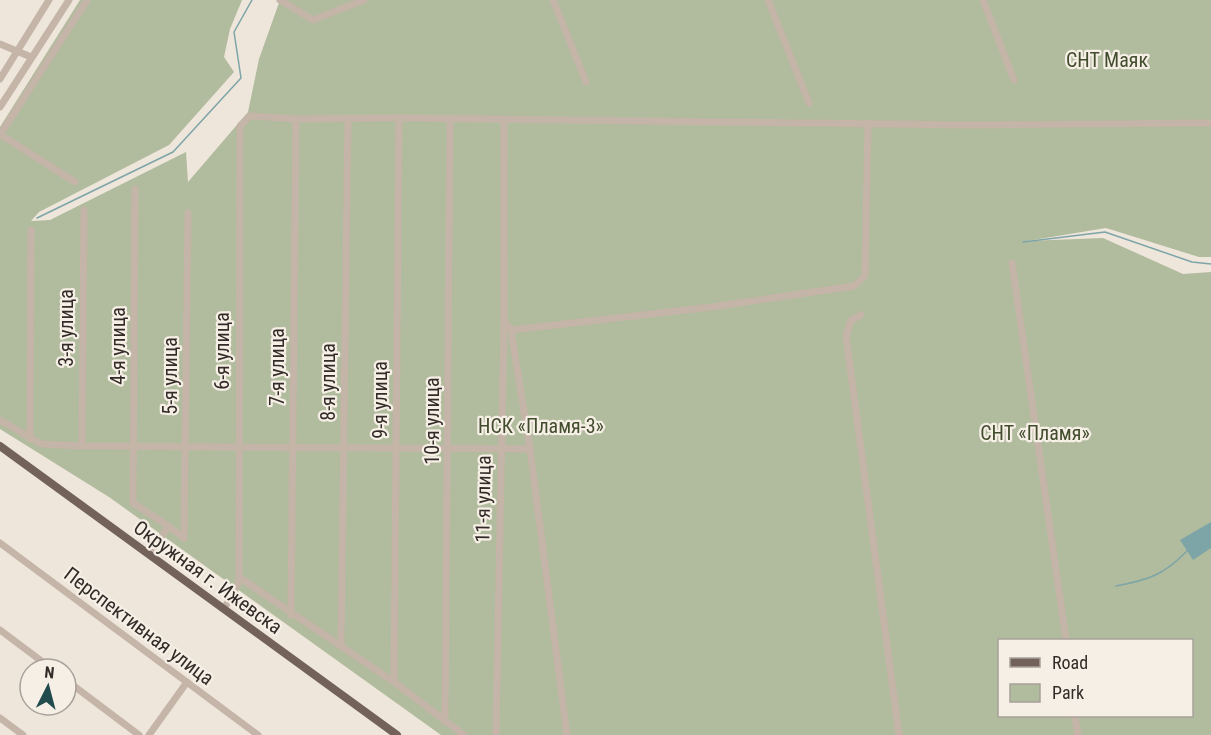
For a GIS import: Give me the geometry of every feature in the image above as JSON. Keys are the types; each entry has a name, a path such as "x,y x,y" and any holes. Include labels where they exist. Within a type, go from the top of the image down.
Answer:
{"main road":[{"name":"Окружная г. Ижевска","path":"0,446 397,735"}],"street":[{"path":"0,79 49,0"},
{"path":"1,103 69,0"},
{"path":"75,182 0,135 87,0"},
{"path":"280,0 313,20 364,0"},
{"path":"553,0 586,82"},
{"path":"768,0 809,103"},
{"path":"983,0 1014,80"},
{"path":"0,44 31,57"},
{"name":"6-я улица","path":"239,577 240,126 250,116 296,119"},
{"name":"8-я улица","path":"341,646 348,118"},
{"name":"9-я улица","path":"394,682 399,118"},
{"path":"296,119 1211,123"},
{"name":"7-я улица","path":"291,615 296,119"},
{"name":"10-я улица","path":"445,722 450,119"},
{"name":"11-я улица","path":"496,735 504,321 504,120"},
{"path":"511,330 712,307 854,286 865,276 868,123"},
{"name":"4-я улица","path":"135,189 133,503 168,526"},
{"name":"3-я улица","path":"82,446 84,210"},
{"name":"5-я улица","path":"168,526 184,538 188,213"},
{"path":"30,439 31,230"},
{"path":"1012,263 1066,639"},
{"path":"861,315 851,320 846,336 899,735"},
{"path":"504,321 511,330 530,449 567,735"},
{"path":"0,420 41,444 134,448 530,449"},
{"path":"150,555 168,526"},
{"name":"Перспективная улица","path":"0,543 258,735"},
{"path":"224,609 238,584 239,577 291,615 394,682 464,735"},
{"path":"0,630 36,657"},
{"path":"149,735 187,682"},
{"path":"78,689 139,735"},
{"path":"1076,717 1078,735"},
{"path":"0,718 23,735"}],"green space":[{"name":"НСК «Пламя-3»","path":"80,0 242,0 230,29 224,57 234,72 169,145 39,212 31,221 50,220 186,152 188,182 248,112 259,59 280,0 1211,0 1211,257 1199,257 1106,228 1027,241 1103,238 1183,274 1211,272 1211,735 441,735 109,497 0,429 0,127"}],"water":[{"path":"1211,522 1211,548 1193,560 1180,540"}],"waterway":[{"path":"37,218 173,152 241,78 234,32 252,0"},
{"path":"1023,242 1105,232 1192,262 1211,264"},
{"path":"1116,586 1155,575 1171,566 1187,551"}],"park label":[{"name":"СНТ Маяк","path":"1107,60"},
{"name":"СНТ «Пламя»","path":"1035,433"}]}
